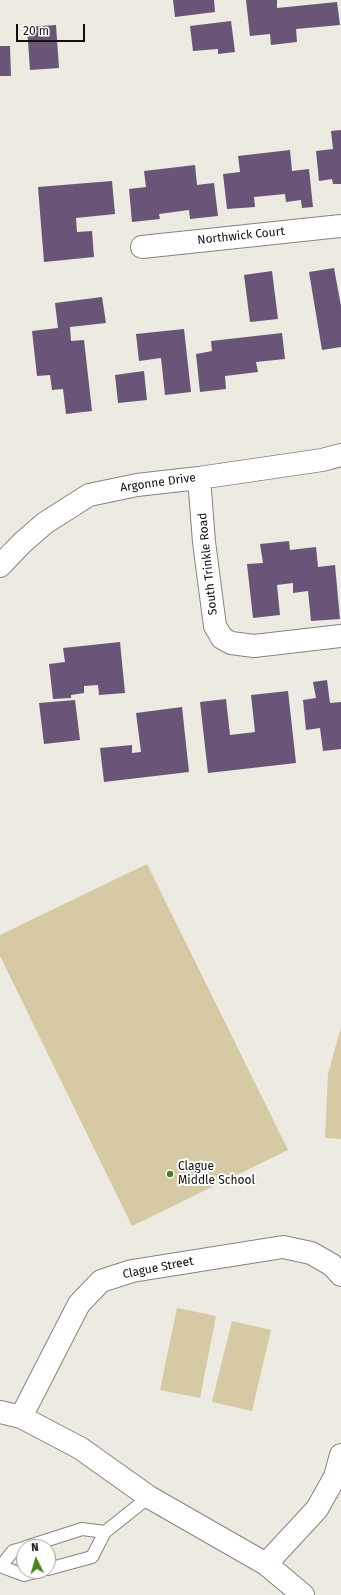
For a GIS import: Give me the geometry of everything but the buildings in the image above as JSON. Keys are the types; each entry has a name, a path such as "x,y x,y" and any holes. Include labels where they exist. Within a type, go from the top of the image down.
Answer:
{"street":[{"name":"Northwick Court","path":"142,247 341,226"},
{"name":"Argonne Drive","path":"0,566 22,543 45,523 89,495 136,485 199,478 322,460 341,455"},
{"name":"South Trinkle Road","path":"199,478 204,542 215,626 222,638 231,643 254,646 341,636"},
{"name":"Clague Street","path":"21,1417 79,1304 101,1281 132,1271 283,1247 311,1253 332,1265 341,1275"},
{"path":"0,1412 21,1417 80,1448 149,1498 266,1564 303,1595"},
{"path":"266,1564 317,1509 335,1477 341,1455"}],"lane":[{"path":"56,1567 92,1557 105,1532 149,1498"},
{"path":"52,1539 82,1530 105,1532"},
{"path":"16,1550 13,1551 0,1566 16,1572"}],"shaded area":[{"path":"147,864 288,1150 132,1226 0,956 0,935"},
{"path":"341,1027 341,1139 325,1138 328,1074"},
{"path":"177,1308 216,1316 200,1398 160,1390"},
{"path":"232,1321 271,1330 252,1411 212,1402"}],"place":[{"name":"Clague Middle School","path":"170,1174"}]}
